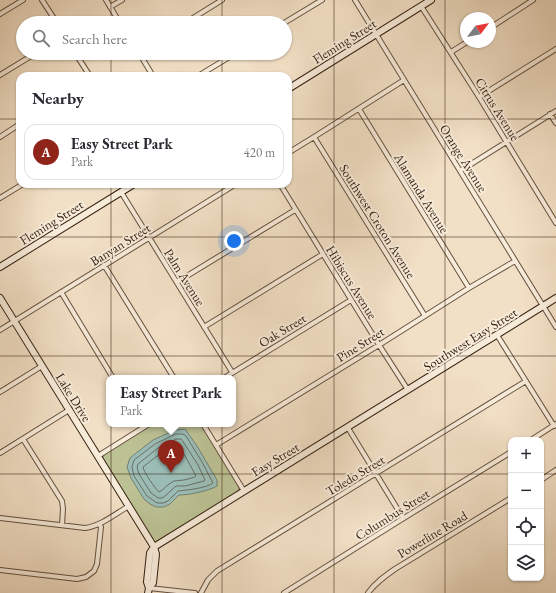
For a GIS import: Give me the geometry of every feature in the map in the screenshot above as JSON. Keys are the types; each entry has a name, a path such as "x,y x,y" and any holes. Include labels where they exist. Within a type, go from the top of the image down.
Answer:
{"street":[{"path":"0,14 23,0"},
{"path":"42,0 52,16"},
{"path":"106,0 116,16"},
{"path":"110,7 122,0"},
{"path":"196,16 222,0"},
{"path":"292,18 322,0"},
{"name":"Orange Avenue","path":"355,0 556,326"},
{"name":"Fleming Street","path":"292,86 432,0"},
{"path":"496,24 533,0"},
{"name":"Citrus Avenue","path":"421,6 556,223"},
{"path":"450,52 460,46"},
{"path":"479,97 556,49"},
{"path":"0,76 25,60"},
{"path":"80,60 87,72"},
{"path":"143,60 151,72"},
{"path":"205,72 224,60"},
{"path":"292,151 404,80"},
{"name":"Alamanda Avenue","path":"359,109 469,288"},
{"path":"460,171 556,111"},
{"path":"550,114 556,123"},
{"path":"0,137 16,127"},
{"name":"Southwest Croton Avenue","path":"314,137 424,316"},
{"path":"1,197 16,188"},
{"name":"Fleming Street","path":"0,267 128,188"},
{"name":"Banyan Street","path":"0,330 230,188"},
{"name":"Hibiscus Avenue","path":"282,188 408,390"},
{"name":"Palm Avenue","path":"122,192 232,372"},
{"path":"178,282 295,210"},
{"path":"204,327 323,254"},
{"name":"Pine Street","path":"216,445 515,261"},
{"path":"104,265 172,375"},
{"path":"61,292 111,375"},
{"name":"Lake Drive","path":"0,298 154,547"},
{"path":"543,306 556,298"},
{"name":"Oak Street","path":"228,375 351,300"},
{"name":"Southwest Easy Street","path":"408,390 543,306"},
{"path":"497,335 555,425 536,437"},
{"path":"0,392 42,366"},
{"name":"Toledo Street","path":"202,593 208,580 217,571 526,382"},
{"name":"Easy Street","path":"154,547 408,390"},
{"path":"0,453 69,410"},
{"path":"98,456 141,427"},
{"path":"205,427 244,491"},
{"path":"348,428 403,518"},
{"path":"23,439 62,501 62,524"},
{"name":"Columbus Street","path":"284,593 508,454"},
{"path":"544,478 556,470"},
{"name":"Powerline Road","path":"368,593 382,578 395,569 508,500"},
{"path":"0,518 62,524 85,528 99,524 128,506"},
{"path":"0,570 77,579 86,577 94,571 97,564 101,527 99,524"},
{"path":"154,547 150,553 147,582 149,591 195,593"}],"green space":[{"path":"147,427 203,427 239,486 239,490 236,494 155,543 151,540 102,458 105,454"}],"water":[{"path":"185,429 217,480 217,486 209,490 179,495 170,504 164,507 156,507 144,499 131,478 127,467 130,458 153,440 175,430"}],"place":[{"name":"Easy Street Park","path":"171,473"}]}
